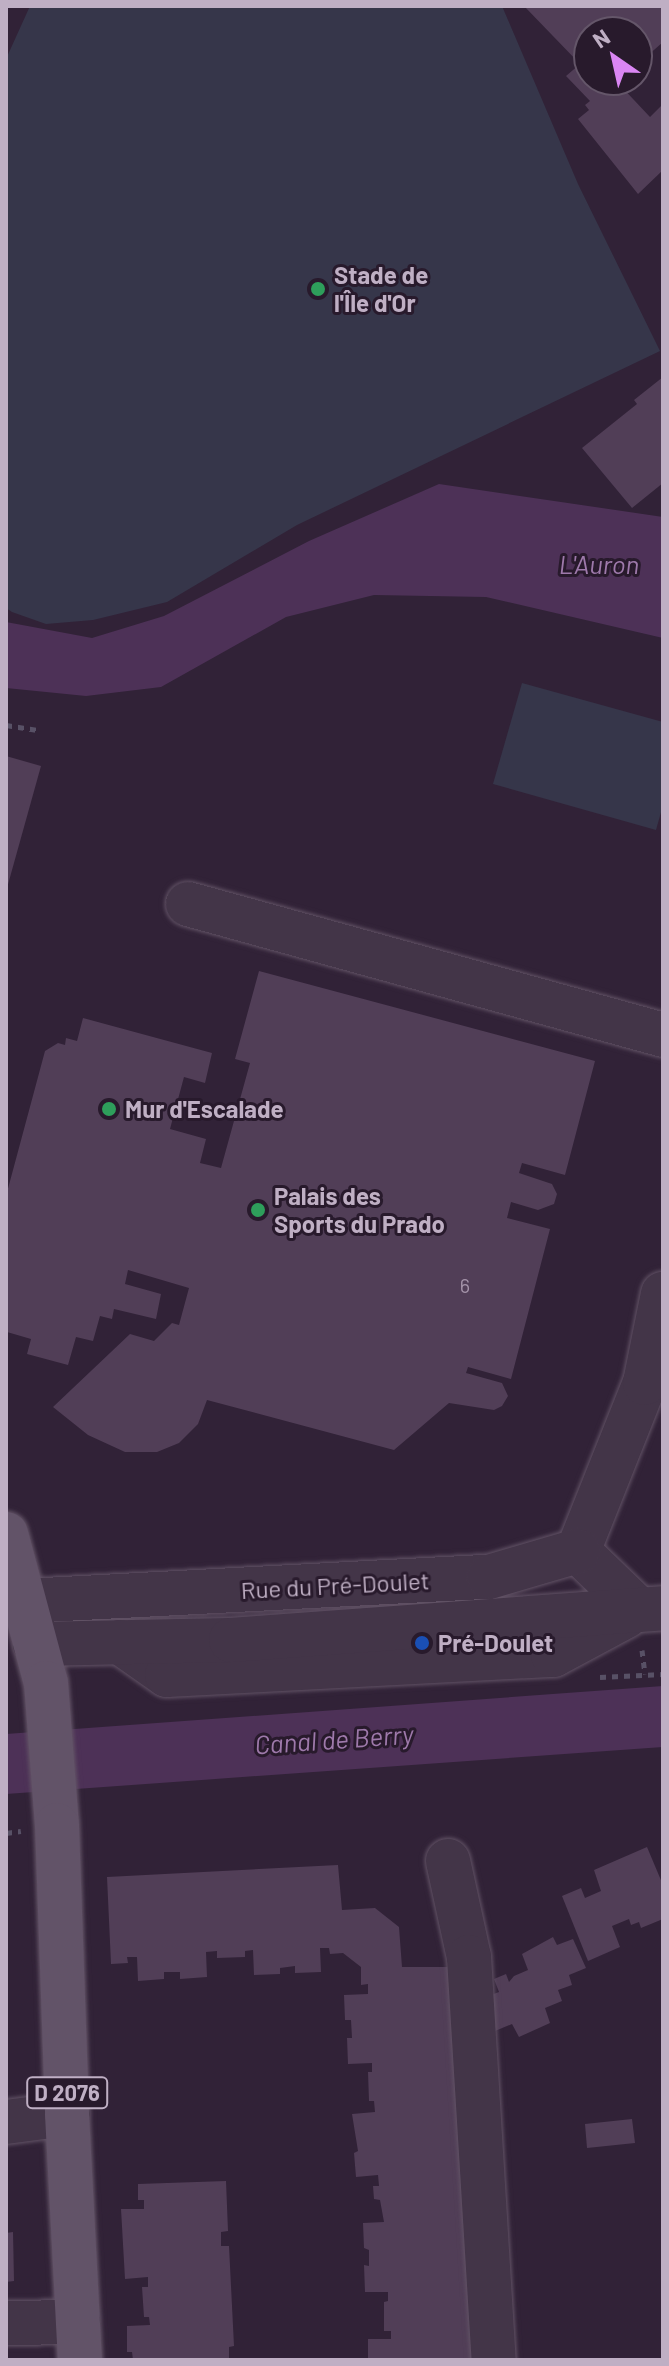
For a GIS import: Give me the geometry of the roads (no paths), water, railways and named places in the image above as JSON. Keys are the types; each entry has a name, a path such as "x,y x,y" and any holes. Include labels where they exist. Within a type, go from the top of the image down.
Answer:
{"main road":[{"name":"D 2076","path":"6,1534 14,1602 41,1664 57,1825 79,2341"}],"street":[{"path":"188,904 663,1035"},
{"path":"41,1664 120,1642 167,1675 553,1655 655,1602 578,1551 645,1383 663,1294"},
{"name":"Rue du Pré-Doulet","path":"14,1602 489,1577 578,1551"},
{"path":"448,1861 469,1957 494,2360"},
{"path":"6,2122 67,2114"},
{"path":"6,2323 79,2341"}],"water":[{"name":"L'Auron","path":"439,484 663,517 663,638 486,597 374,595 286,617 161,687 86,696 6,688 6,622 92,638 164,616 309,541"},
{"name":"Canal de Berry","path":"663,1686 663,1747 6,1794 6,1734"}],"place":[{"name":"Stade de l'Île d'Or","path":"318,289"},
{"name":"Mur d'Escalade","path":"109,1109"},
{"name":"Palais des Sports du Prado","path":"258,1210"},
{"name":"Pré-Doulet","path":"422,1643"}]}
